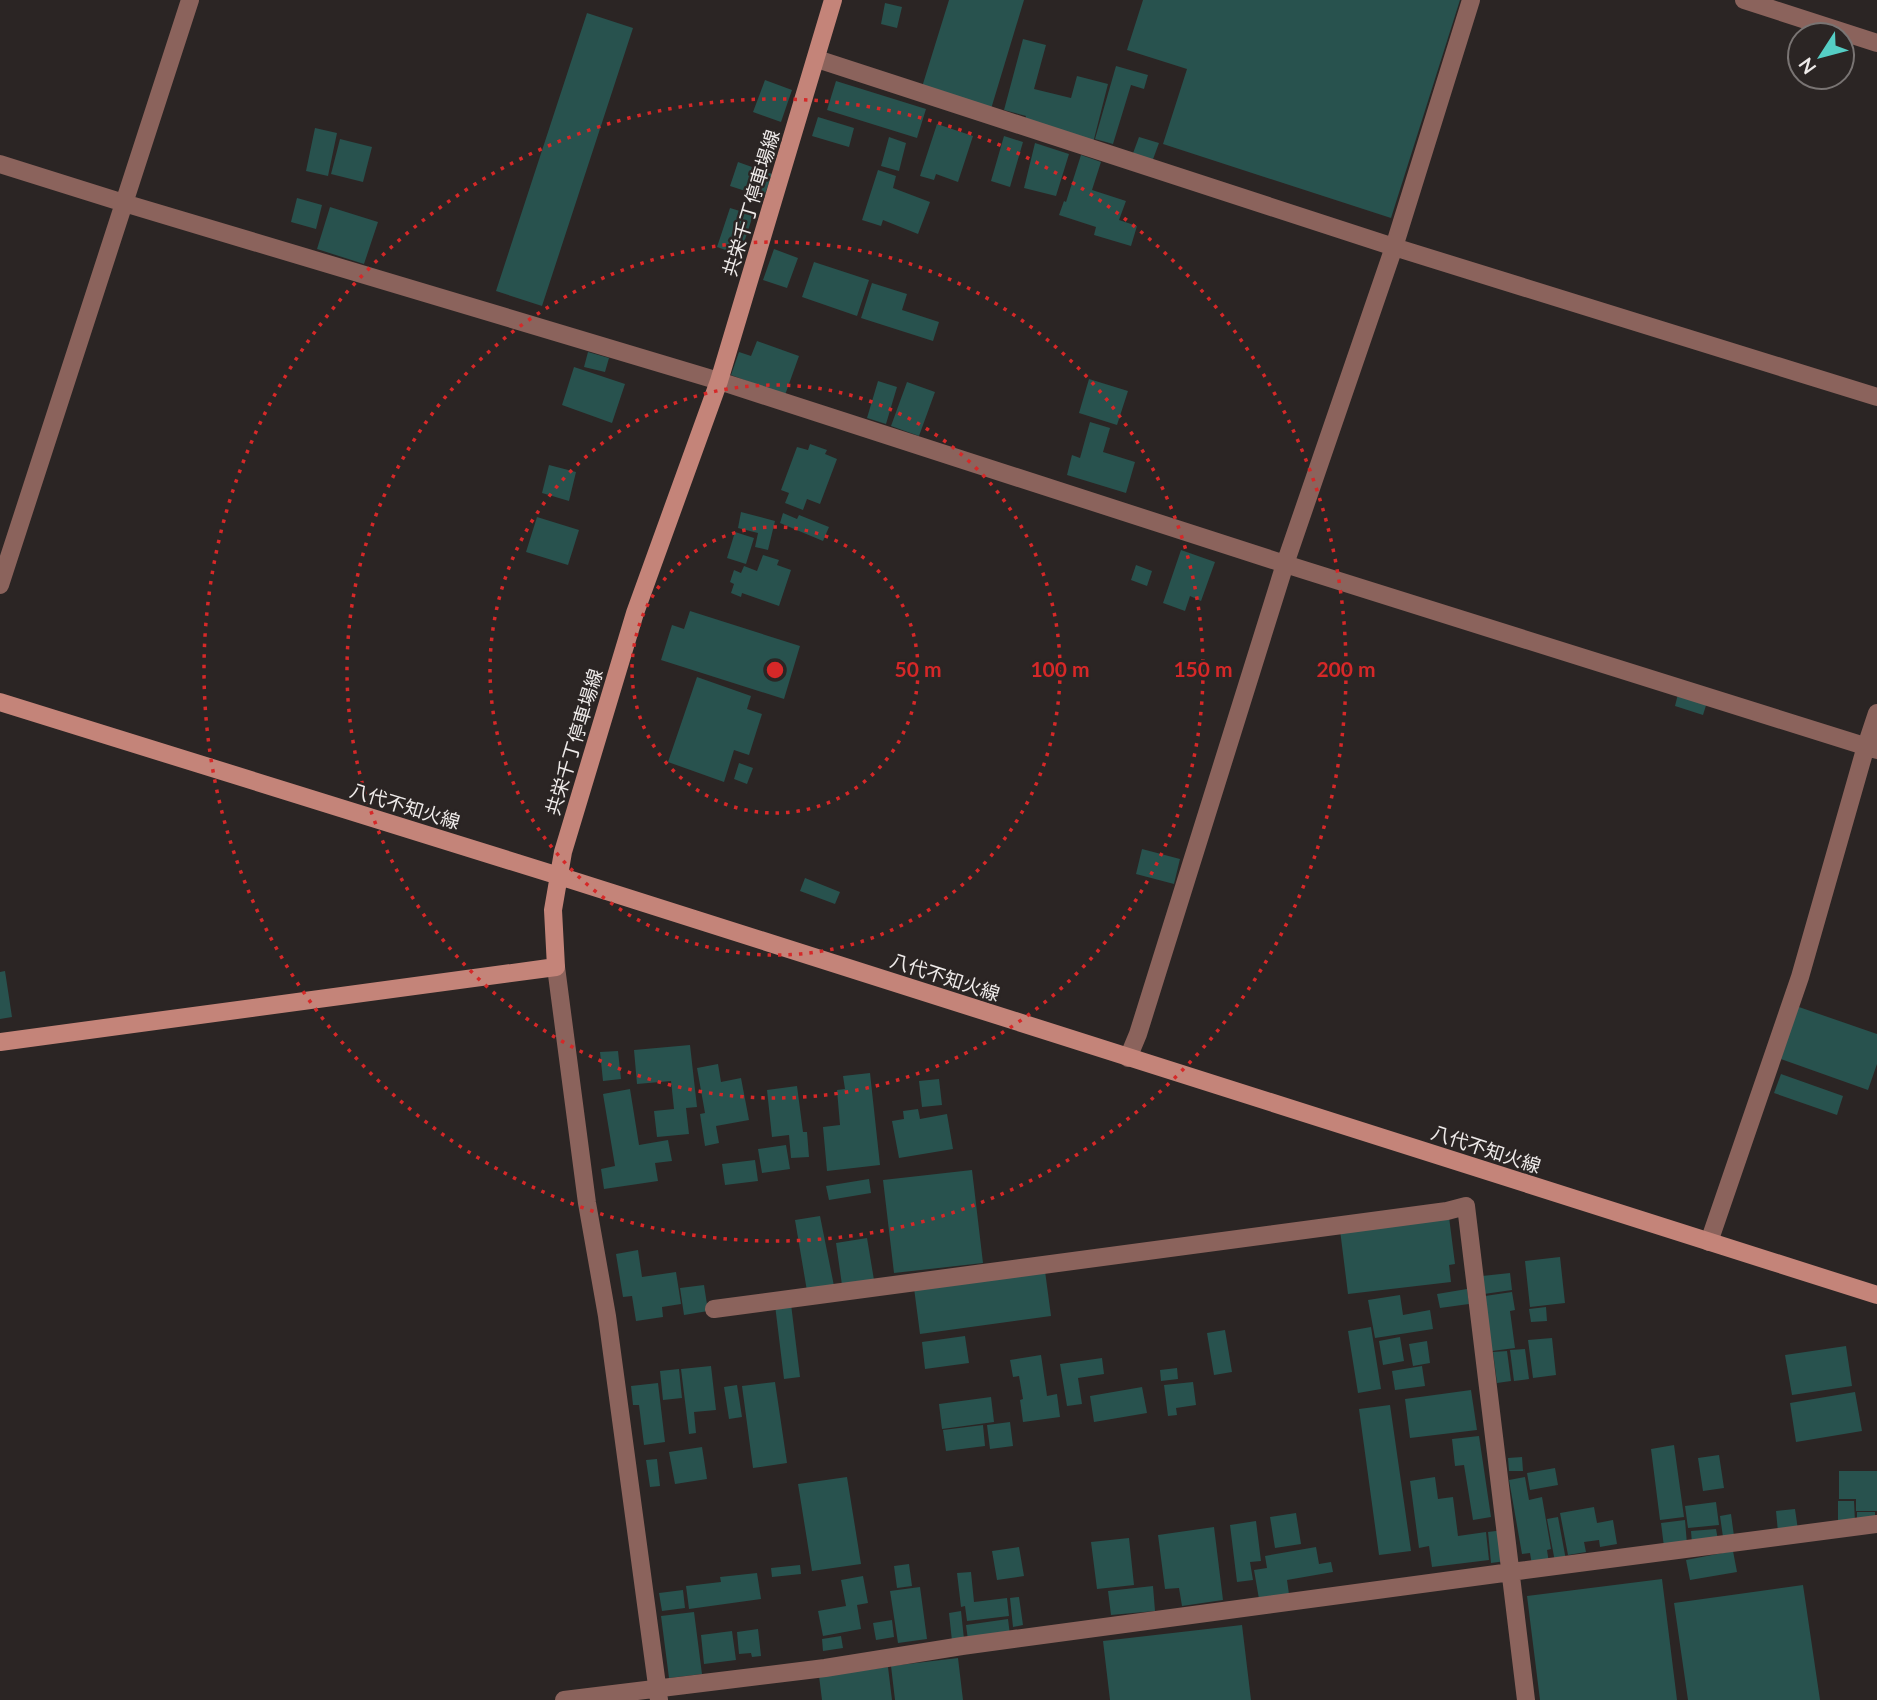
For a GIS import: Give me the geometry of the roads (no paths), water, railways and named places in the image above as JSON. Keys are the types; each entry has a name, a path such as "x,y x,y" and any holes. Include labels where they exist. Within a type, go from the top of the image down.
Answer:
{"main road":[{"name":"共栄千丁停車場線","path":"556,967 553,910 563,852 635,613 719,381 833,0"},
{"name":"八代不知火線","path":"0,702 558,876 1877,1295"},
{"path":"0,1042 556,967"}],"street":[{"path":"0,585 190,0"},
{"path":"1128,1058 1138,1034 1285,564 1394,247 1471,0"},
{"path":"1744,0 1877,43"},
{"path":"817,59 1394,247 1877,397"},
{"path":"0,164 719,381 1285,564 1872,748"},
{"path":"1709,1242 1800,977 1872,748 1877,713"},
{"path":"556,967 658,1694"},
{"path":"713,1309 1447,1211 1466,1206 1526,1700"},
{"path":"564,1700 658,1694 989,1643 1877,1524"}]}
